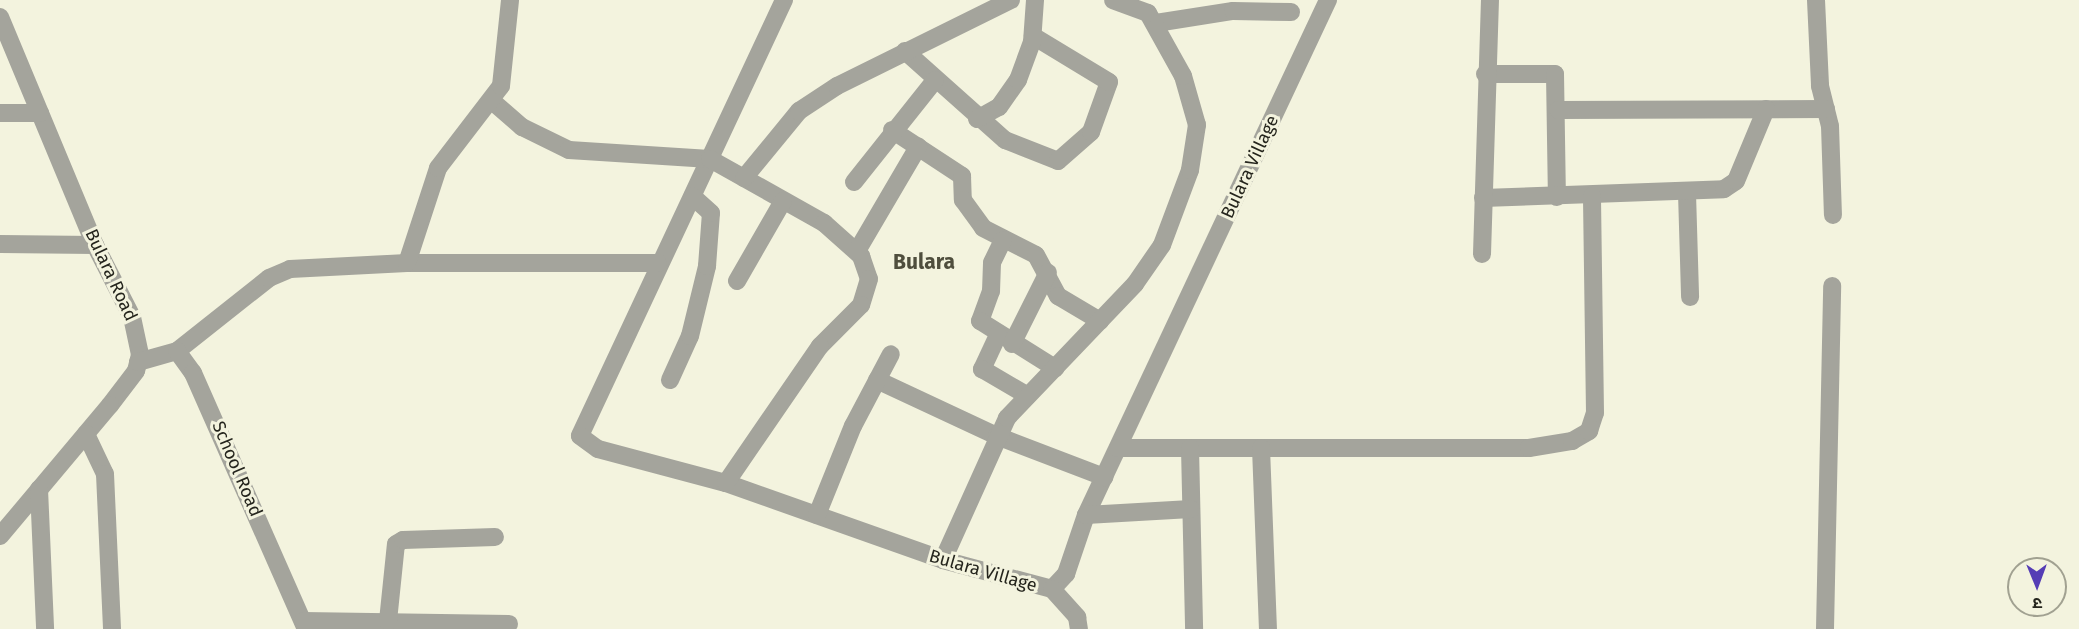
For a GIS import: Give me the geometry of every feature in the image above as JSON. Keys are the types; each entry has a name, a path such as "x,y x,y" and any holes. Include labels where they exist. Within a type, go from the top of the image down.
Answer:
{"street":[{"path":"407,263 438,168 492,101 507,55 510,0"},
{"path":"0,536 86,434 138,362 177,351 269,278 290,269 407,263 658,263 710,159 784,0"},
{"path":"744,178 799,111 905,51 1011,0"},
{"path":"977,119 1008,98 1033,36 1035,0"},
{"path":"943,561 997,436 1028,396 1100,321 1162,245 1190,170 1194,106 1156,23 1136,6 1113,0"},
{"name":"Bulara Village","path":"658,263 580,436 598,449 726,483 943,561 1052,589 1066,574 1086,515 1328,0"},
{"path":"1482,254 1485,74 1490,0"},
{"path":"1816,0 1833,215"},
{"path":"1156,23 1205,13 1291,12"},
{"name":"Bulara Road","path":"0,17 95,244 132,317 138,362"},
{"path":"905,51 977,119 1005,141 1058,161 1091,132 1109,82 1033,36"},
{"path":"1485,74 1555,74 1558,110 1557,197"},
{"path":"854,182 892,130 935,80"},
{"path":"492,101 522,127 569,150 710,159 849,240 857,251 869,279 861,305 820,346 726,483"},
{"path":"1483,198 1687,193 1724,189 1736,181 1766,109"},
{"path":"1558,110 1826,110"},
{"path":"0,113 40,113"},
{"path":"892,130 962,176 968,212 1003,240 1036,255 1066,303 1100,321"},
{"path":"857,251 918,147"},
{"path":"1687,193 1690,297"},
{"path":"670,380 690,336 707,266 711,213 692,196"},
{"path":"1118,448 1529,448 1572,441 1589,431 1595,413 1592,196"},
{"path":"736,281 783,201"},
{"path":"1003,240 992,263 991,291 980,321 1005,340 1055,368"},
{"path":"0,244 95,244"},
{"path":"1028,396 982,369 1005,340 1048,272"},
{"path":"1825,629 1832,286"},
{"name":"School Road","path":"177,351 200,386 304,625"},
{"path":"817,515 877,380 891,354"},
{"path":"877,380 997,436 1104,477"},
{"path":"86,434 105,474 112,629"},
{"path":"1190,448 1194,629"},
{"path":"1261,448 1268,629"},
{"path":"39,489 45,629"},
{"path":"1086,515 1191,509"},
{"path":"388,621 396,544 495,537"},
{"path":"1052,589 1077,617 1079,629"},
{"path":"304,625 388,621 509,624"}],"district":[{"name":"Bulara","path":"924,262"}]}
